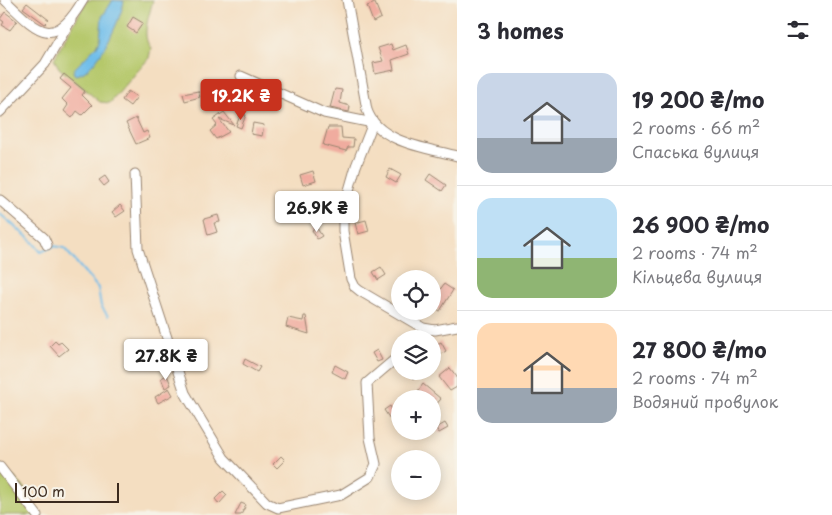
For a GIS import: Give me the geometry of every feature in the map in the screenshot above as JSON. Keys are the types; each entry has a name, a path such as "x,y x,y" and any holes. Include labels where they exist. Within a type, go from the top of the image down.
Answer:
{"street":[{"path":"5,0 42,30 56,30 71,20"},
{"path":"0,112 45,64 83,0"},
{"path":"347,0 367,110 373,123 356,166 343,211 343,231 351,279 355,287 360,291 429,330 457,326"},
{"path":"241,76 324,113 373,123 404,142 457,156"},
{"path":"135,174 138,249 185,394 224,458 252,490 272,507 283,508 341,495 370,477 376,464 370,438 367,383 391,363"},
{"path":"0,200 44,238 47,245"},
{"path":"0,467 37,515"}],"green space":[{"path":"87,0 153,0 146,31 146,37 151,48 149,58 110,103 100,102 59,68 54,59"},
{"path":"0,464 25,488 40,515 0,515"}],"water":[{"path":"113,0 124,1 113,32 91,66 83,73 75,75 73,72 75,68 97,46 100,40 102,17"}],"building":[{"path":"27,3 49,20 45,24 23,8"},
{"path":"375,3 381,18 373,22 367,6"},
{"path":"5,12 17,21 10,30 2,25 4,22 0,19"},
{"path":"133,17 143,23 136,33 127,27"},
{"path":"391,44 393,50 406,45 409,54 392,60 394,70 375,74 373,63 383,61 378,48"},
{"path":"64,74 85,91 82,95 92,105 82,115 77,111 72,118 64,111 68,105 62,99 71,88 60,79"},
{"path":"335,89 342,90 340,103 350,106 349,112 330,108"},
{"path":"128,91 137,97 130,106 122,100"},
{"path":"198,91 200,97 185,101 183,94"},
{"path":"224,112 234,125 219,119 229,132 216,139 210,131 217,125 213,120"},
{"path":"241,113 246,115 241,128 236,126"},
{"path":"136,118 143,133 147,131 150,138 136,144 126,123"},
{"path":"253,123 264,125 262,136 251,134"},
{"path":"328,127 341,127 342,138 354,139 353,147 348,147 346,151 323,145"},
{"path":"390,169 401,175 396,183 386,177"},
{"path":"313,171 316,181 303,185 300,175"},
{"path":"430,174 446,185 442,191 426,180"},
{"path":"105,176 109,182 104,186 99,180"},
{"path":"120,205 125,211 116,217 112,212"},
{"path":"334,209 335,214 325,216 324,210"},
{"path":"218,215 220,222 214,223 217,232 208,235 204,219"},
{"path":"366,220 369,231 358,234 355,223"},
{"path":"316,227 322,236 317,239 312,230"},
{"path":"381,267 386,275 378,280 373,272"},
{"path":"444,284 453,290 441,309 441,288"},
{"path":"304,316 306,316 309,334 286,327 288,318 303,321"},
{"path":"55,341 58,344 61,342 68,349 59,356 50,346"},
{"path":"441,342 446,351 441,354"},
{"path":"377,350 382,360 377,362 372,353"},
{"path":"245,359 260,367 257,372 243,364"},
{"path":"335,365 348,372 345,379 332,372"},
{"path":"450,368 457,377 457,387 450,391 441,380 441,375"},
{"path":"167,375 171,385 165,388 161,378"},
{"path":"423,384 430,390 419,390"},
{"path":"169,388 173,395 158,403 155,397"},
{"path":"390,406 390,419 384,410"},
{"path":"445,423 448,428 441,432 441,425"},
{"path":"281,456 285,460 277,468 273,464"},
{"path":"223,491 227,495 219,504 215,499"},
{"path":"241,503 246,505 241,515 235,515"}],"waterway":[{"path":"0,214 31,240 41,252 54,246 64,248 98,288 101,306 108,316"}]}
